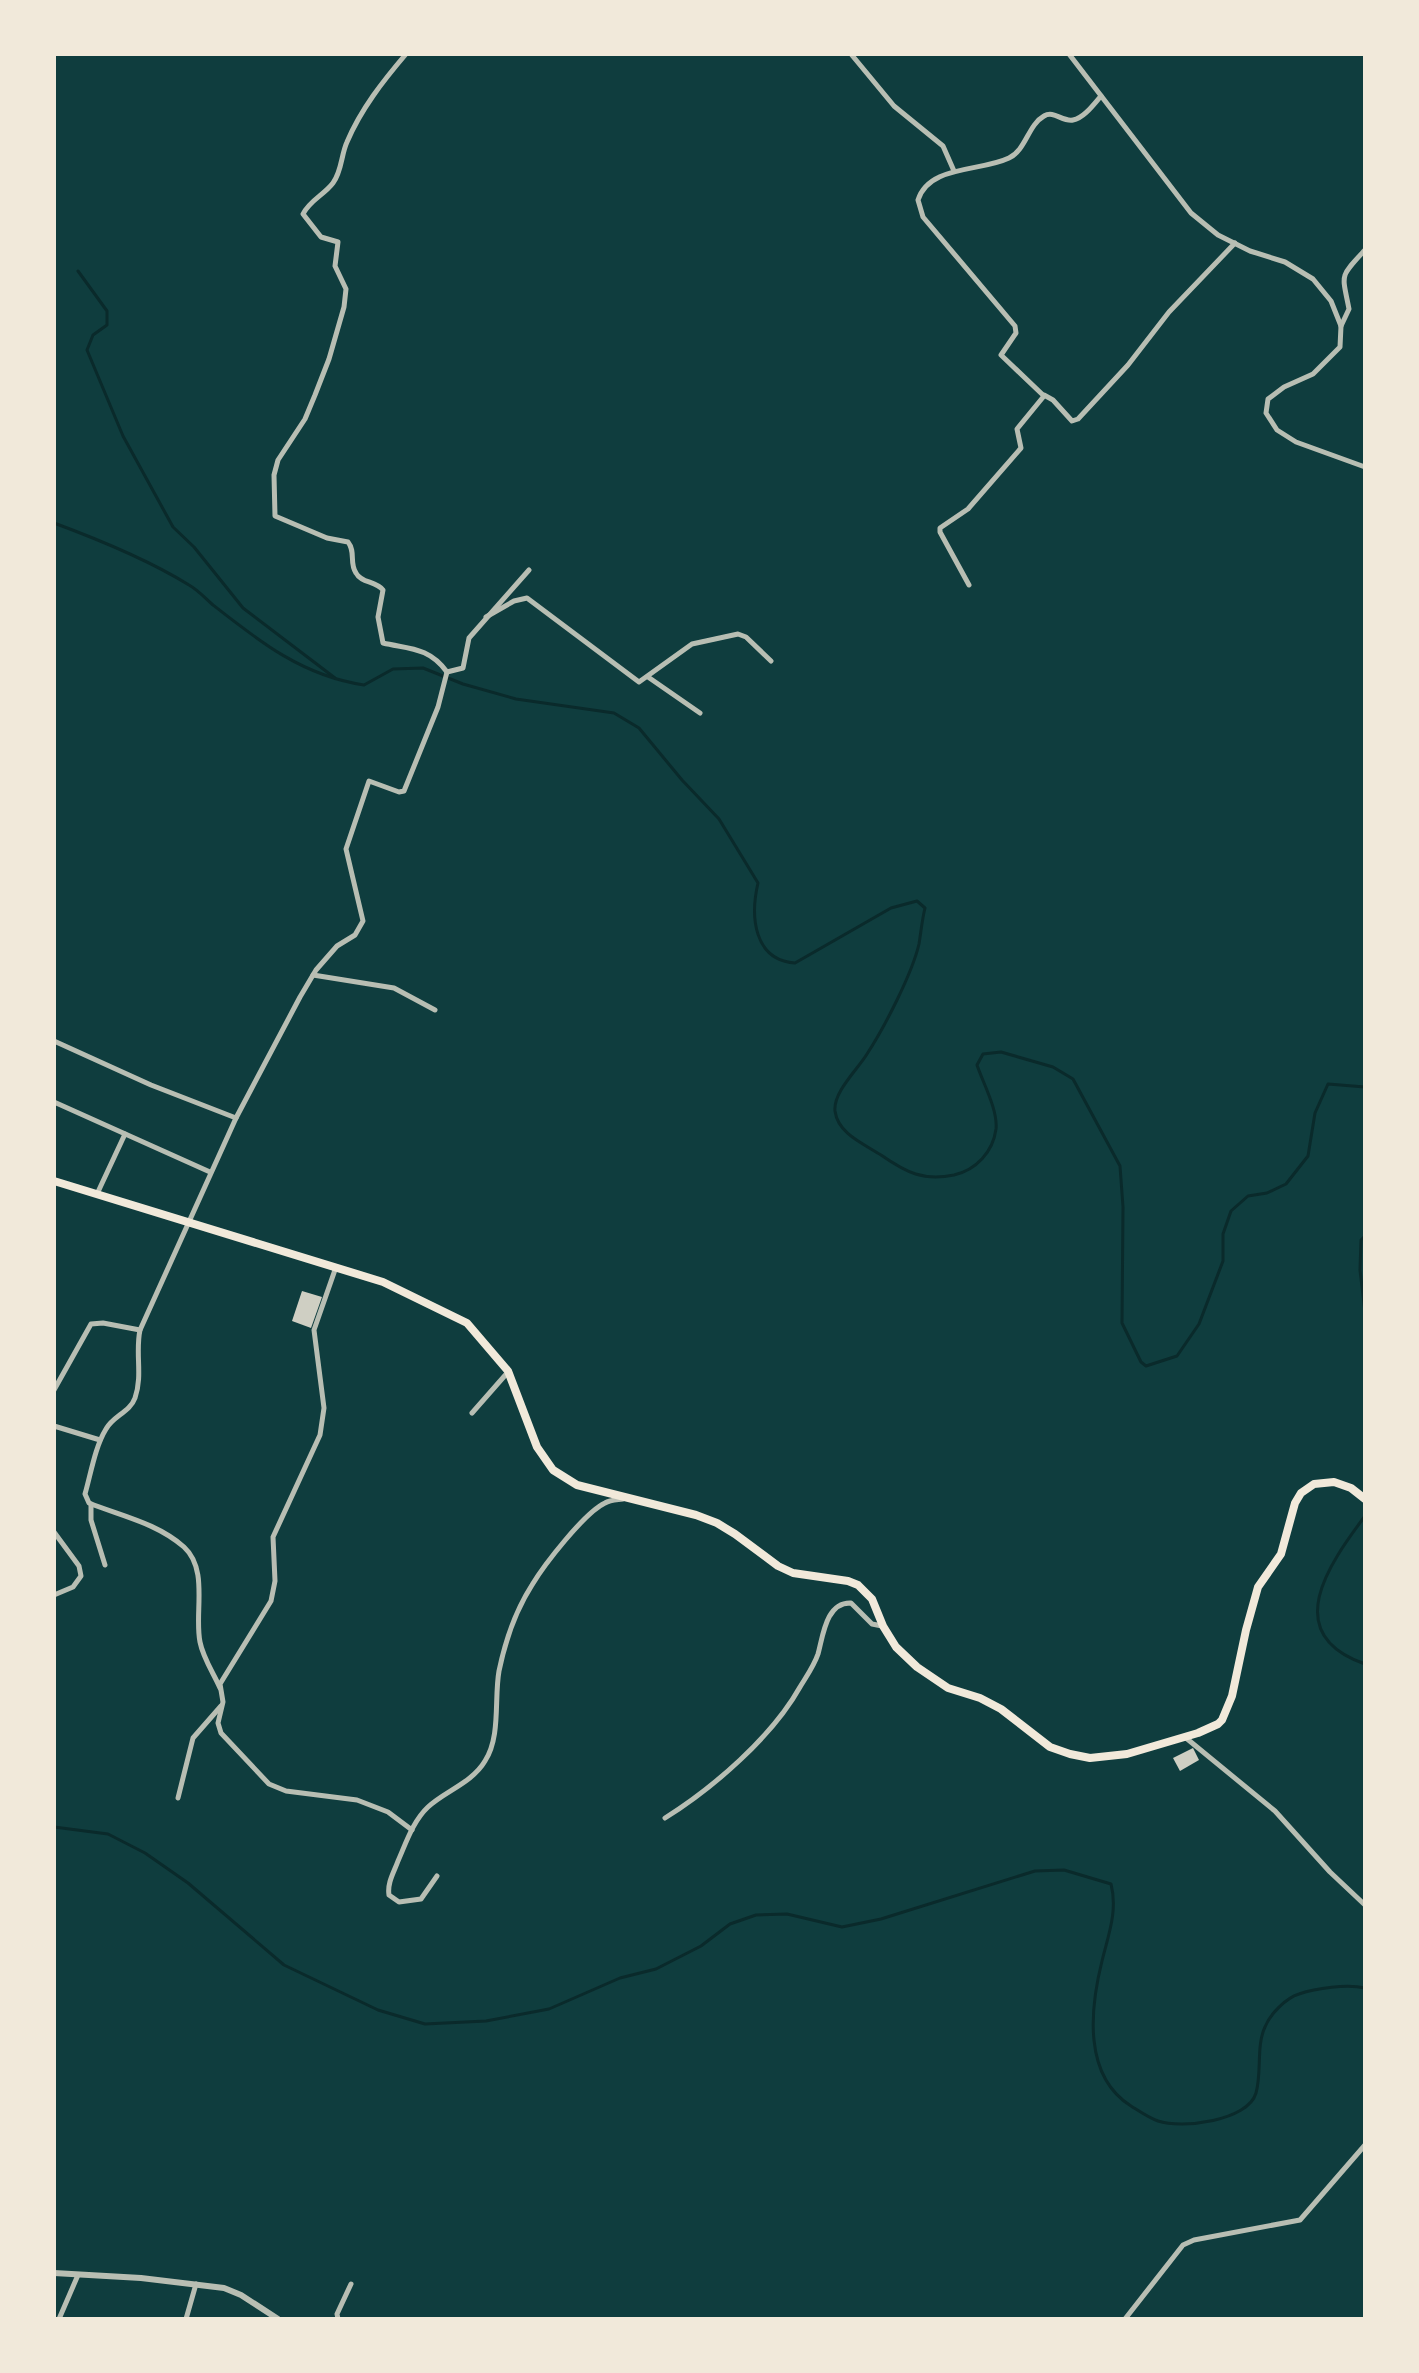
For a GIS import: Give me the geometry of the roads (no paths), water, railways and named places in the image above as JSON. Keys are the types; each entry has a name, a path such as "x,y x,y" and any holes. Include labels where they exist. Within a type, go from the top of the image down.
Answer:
{"main road":[{"path":"54,1181 383,1282 467,1323 508,1371 537,1447 549,1466 577,1485 717,1523 793,1573 858,1585 872,1599 896,1647 917,1667 948,1688 980,1698 1001,1709 1050,1747 1070,1754 1090,1758 1127,1754 1214,1727 1222,1720 1228,1709 1255,1597 1263,1578 1281,1554 1295,1503 1301,1493 1322,1481 1342,1483 1362,1496"}],"street":[{"path":"406,54 358,120 345,145 335,181 303,214 321,237 338,242 335,266 347,293 329,359 315,395 305,419 278,460 273,506 275,516 292,525 348,542 354,549 354,572 383,590 378,617 383,643 396,643 427,653 447,674"},
{"path":"851,54 894,106 943,146 954,171"},
{"path":"1069,54 1191,213 1218,235 1250,251 1285,262 1313,279 1331,301 1341,326"},
{"path":"1101,96 1074,119 1050,114 1042,116 1020,148 1008,158 976,169 939,176 920,192 919,209 1015,326 1016,333 1001,355 1053,400 1072,421 1078,419 1128,365 1169,312 1235,243"},
{"path":"1365,250 1343,276 1349,309 1341,326 1340,347 1313,374 1284,387 1268,399 1266,413 1277,430 1296,442 1365,467"},
{"path":"969,585 940,528 968,509 1021,448 1017,429 1042,400 1043,394"},
{"path":"447,674 463,668 469,638 529,570"},
{"path":"486,617 514,601 527,598 641,682 692,644 738,634 746,637 771,661"},
{"path":"412,1830 388,1812 357,1800 275,1787 221,1733 218,1723 222,1706 220,1688 199,1641 198,1573 192,1556 179,1544 143,1522 91,1504 85,1494 100,1440 108,1425 133,1404 140,1372 136,1346 140,1330 236,1118 313,975 337,946 355,935 363,921 346,849 369,781 404,791 443,692 447,674"},
{"path":"648,677 700,713"},
{"path":"313,975 394,988 435,1010"},
{"path":"54,1041 151,1085 236,1118"},
{"path":"54,1102 211,1172"},
{"path":"97,1194 125,1134"},
{"path":"220,1688 222,1679 271,1601 275,1587 273,1537 320,1435 324,1408 314,1330 336,1266"},
{"path":"54,1390 91,1324 140,1330"},
{"path":"472,1413 508,1371"},
{"path":"54,1426 100,1440"},
{"path":"437,1876 421,1899 399,1902 389,1895 389,1881 412,1830 429,1806 475,1773 486,1761 494,1733 495,1696 500,1668 509,1636 531,1586 565,1542 602,1504 628,1499"},
{"path":"91,1504 91,1520 105,1565"},
{"path":"54,1532 81,1570 76,1585 54,1595"},
{"path":"665,1818 688,1804 767,1731 817,1657 823,1631 833,1610 843,1602 851,1603 872,1624 883,1626"},
{"path":"178,1798 193,1738 222,1706"},
{"path":"1185,1737 1275,1811 1330,1872 1365,1905"},
{"path":"1125,2319 1183,2245 1194,2240 1300,2220 1365,2145"},
{"path":"54,2273 141,2278 224,2288 278,2319"},
{"path":"59,2319 78,2275"},
{"path":"186,2319 196,2284"},
{"path":"338,2319 337,2314 351,2284"}],"waterway":[{"path":"78,271 107,311 107,325 93,335 87,350 123,436 173,527 194,547 243,608 335,678"},
{"path":"54,523 123,551 173,576 195,589 283,656 321,674 364,685 393,669 423,668 463,684 516,699 614,713 639,728 719,819 758,883 755,909 758,935 771,954 781,960 795,963 891,908 917,901 925,908 915,956 881,1030 838,1096 835,1104 837,1119 853,1138 907,1171 933,1177 954,1175 982,1159 996,1129 990,1097 977,1065 983,1054 1001,1052 1053,1067 1073,1079 1120,1166 1123,1207 1122,1323 1141,1362 1146,1366 1177,1356 1199,1324 1223,1261 1223,1234 1231,1211 1248,1196 1267,1193 1286,1184 1308,1156 1315,1113 1328,1084 1365,1087"},
{"path":"1365,1236 1361,1240 1360,1270 1365,1312"},
{"path":"1365,1516 1327,1576 1319,1597 1318,1617 1324,1635 1339,1651 1365,1664"},
{"path":"54,1827 108,1834 145,1853 188,1883 284,1965 378,2010 425,2024 486,2021 549,2009 620,1978 656,1969 701,1946 730,1924 756,1915 787,1914 842,1927 881,1919 1035,1871 1064,1870 1111,1884 1113,1894 1113,1914 1098,1980 1093,2020 1098,2060 1105,2077 1115,2093 1131,2106 1155,2120 1169,2123 1213,2120 1228,2116 1250,2103 1258,2085 1265,2027 1289,1999 1323,1988 1365,1988"}]}
